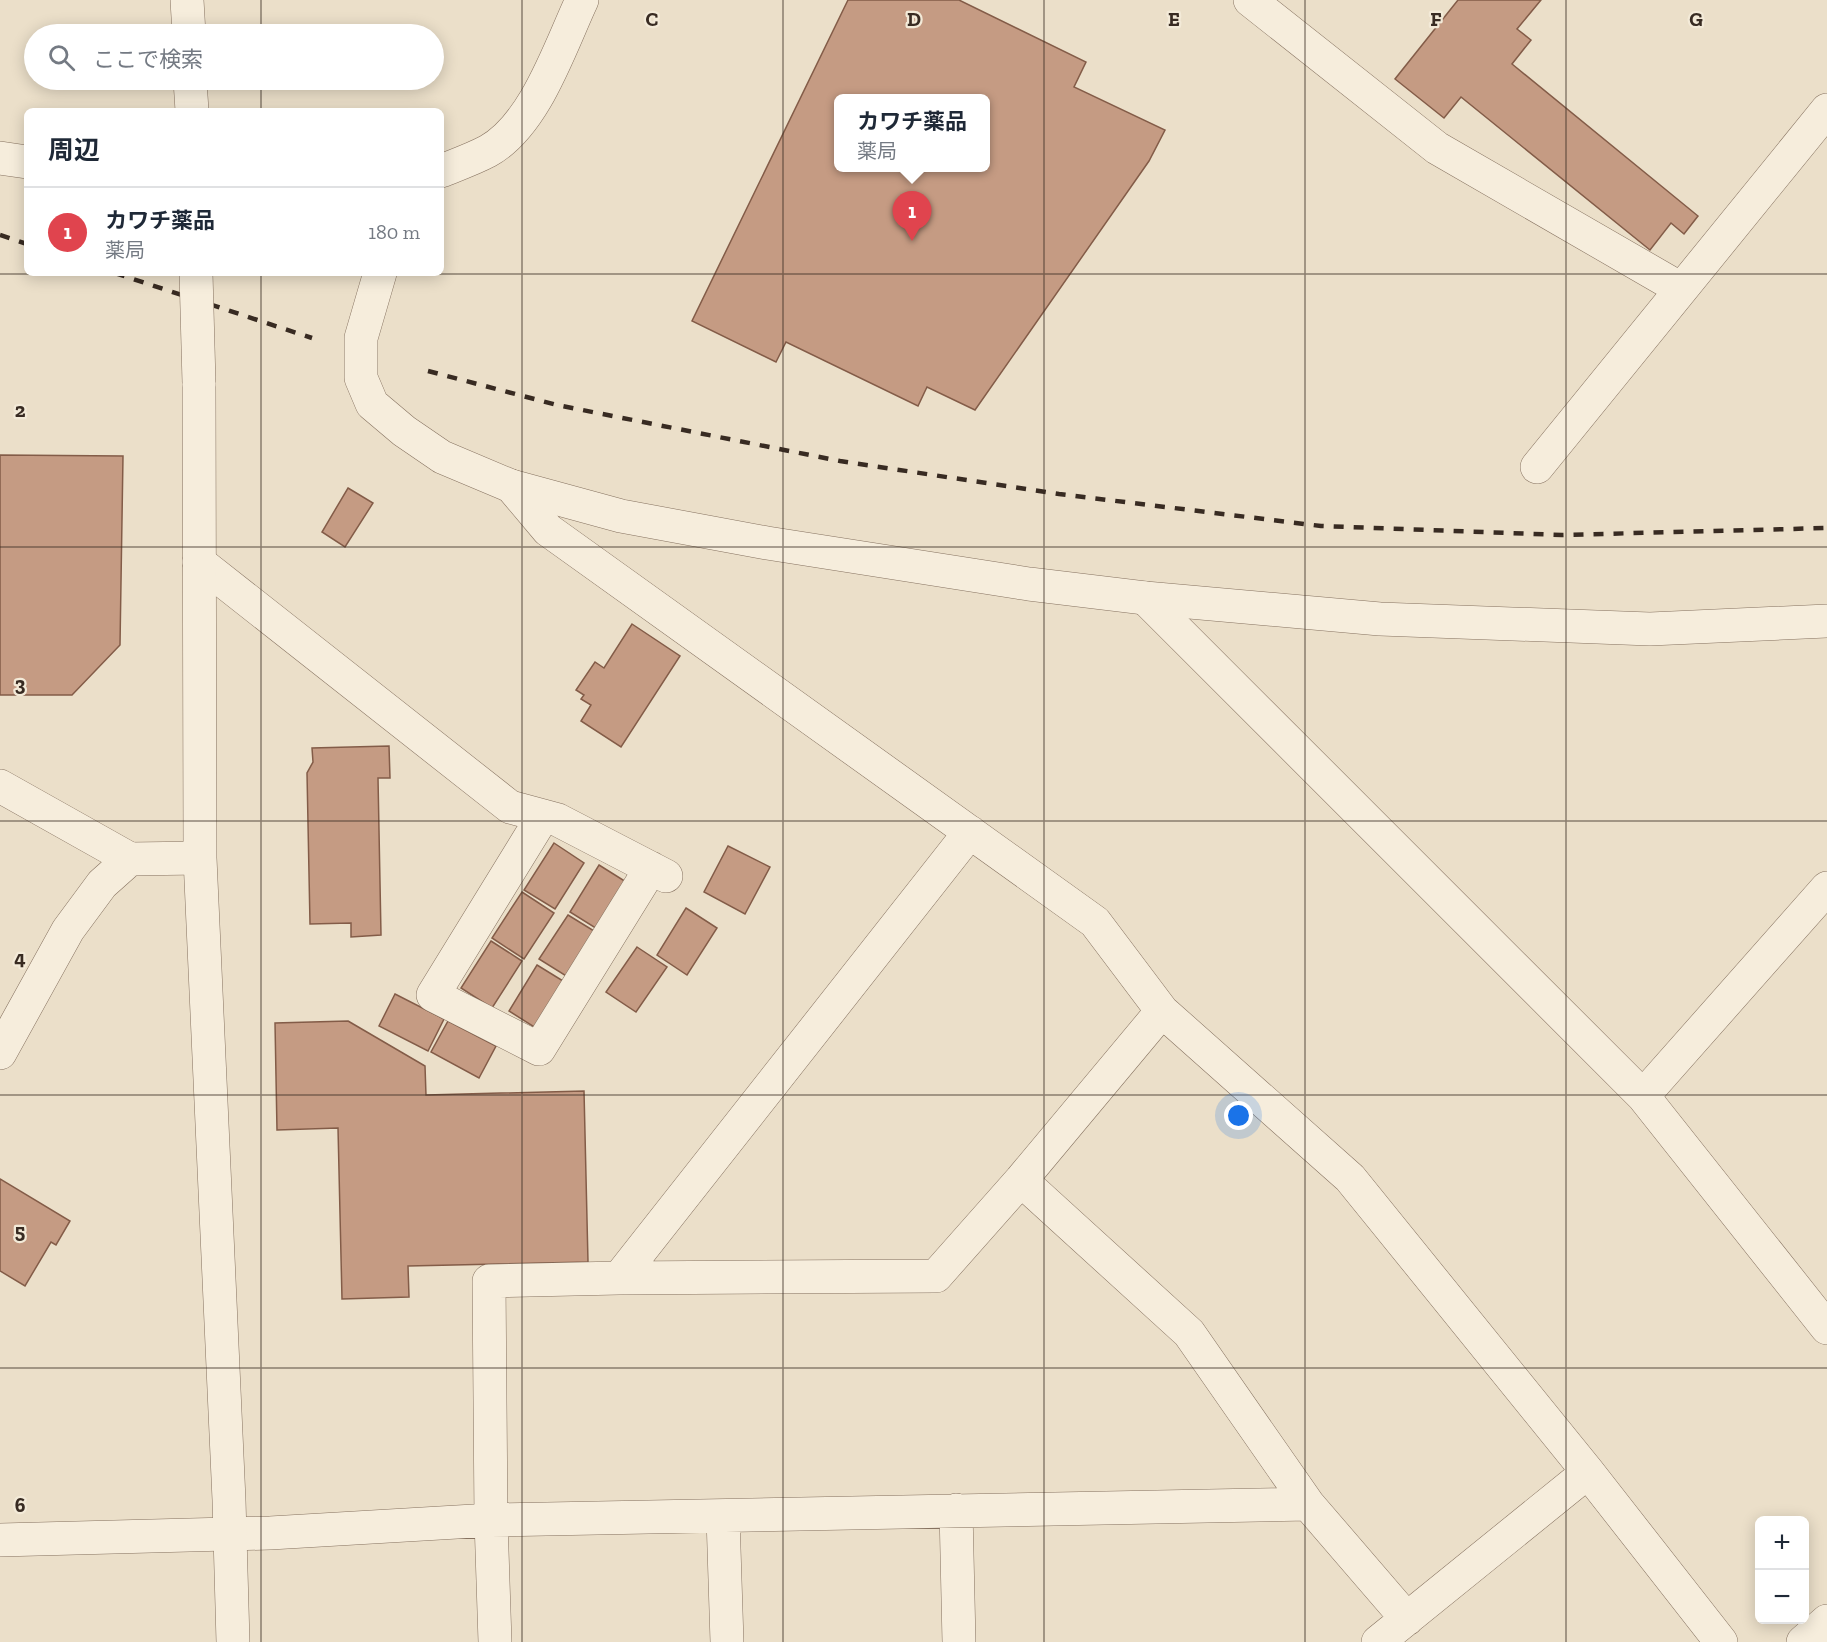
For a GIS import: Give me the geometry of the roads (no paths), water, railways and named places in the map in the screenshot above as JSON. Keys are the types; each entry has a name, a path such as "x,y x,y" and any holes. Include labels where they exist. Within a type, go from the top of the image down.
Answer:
{"street":[{"path":"187,0 188,24"},
{"path":"444,170 489,150 513,130 535,103 582,0"},
{"path":"1250,0 1437,148 1681,289"},
{"path":"191,90 192,108"},
{"path":"1537,467 1827,110"},
{"path":"0,158 24,162"},
{"path":"196,276 199,383 200,858 230,1534 232,1642"},
{"path":"379,276 361,338 361,378 372,404 404,431 442,457 511,486 621,516 767,543 1029,584 1145,598 1380,619 1650,629 1827,621"},
{"path":"511,486 548,530 1095,922 1162,1011 1350,1178 1588,1472 1720,1642"},
{"path":"199,562 510,807 558,820 658,872 539,1049 433,995 543,816"},
{"path":"1145,598 1642,1096 1827,1328"},
{"path":"0,786 130,859 200,858"},
{"path":"619,1278 970,832"},
{"path":"0,1053 68,930 102,884 130,859"},
{"path":"1642,1096 1827,888"},
{"path":"495,1642 491,1520 489,1281 936,1276 1021,1180 1162,1011"},
{"path":"1021,1180 1189,1333 1308,1504 1407,1619"},
{"path":"1378,1642 1588,1472"},
{"path":"0,1540 282,1533 491,1520 1308,1504"},
{"path":"956,1510 959,1642"},
{"path":"723,1517 727,1642"},
{"path":"1803,1642 1827,1621"}],"railway":[{"path":"0,235 24,243"},
{"path":"124,276 312,338"},
{"path":"428,371 557,405 840,461 1059,494 1321,526 1562,535 1827,528"}],"place":[{"name":"カワチ薬品","path":"912,241"}]}
